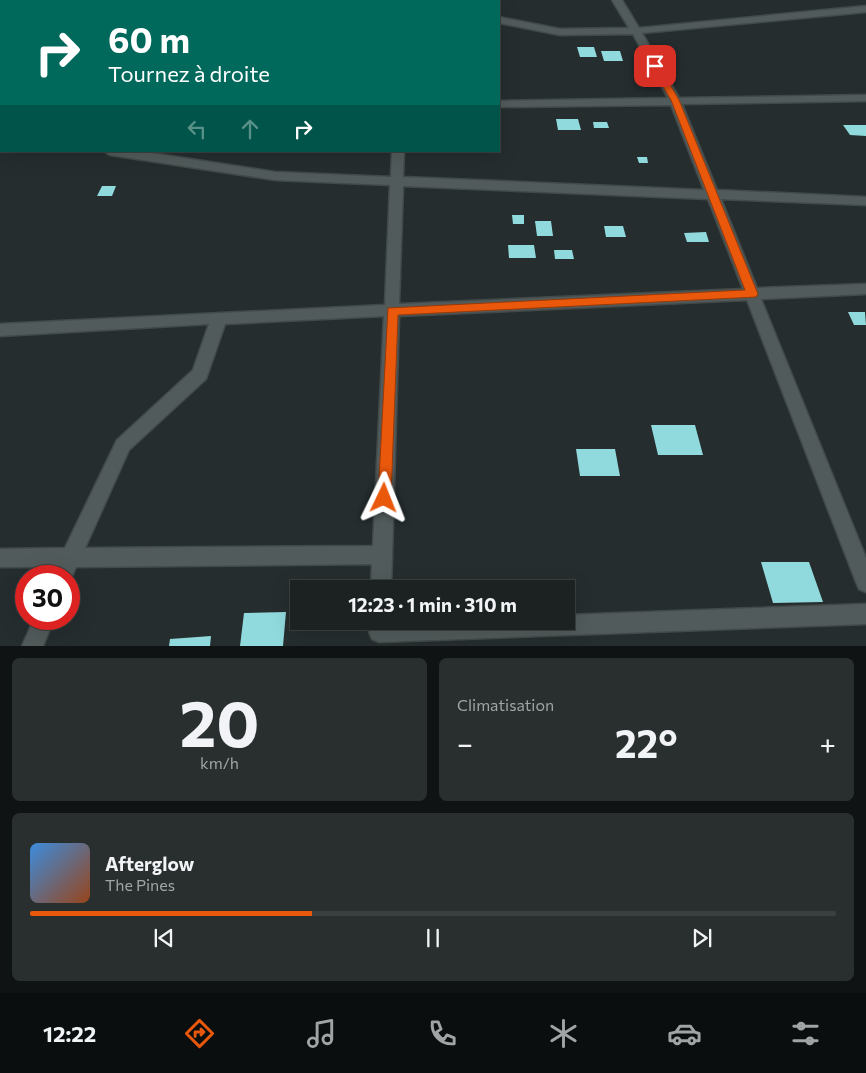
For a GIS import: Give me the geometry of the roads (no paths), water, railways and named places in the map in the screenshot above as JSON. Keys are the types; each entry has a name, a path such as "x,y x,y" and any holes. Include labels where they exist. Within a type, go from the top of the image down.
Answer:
{"street":[{"path":"617,0 675,100 866,582"},
{"path":"500,20 560,32 636,31 866,9"},
{"path":"500,104 866,98"},
{"path":"117,152 275,176 866,201"},
{"path":"381,580 398,152"},
{"path":"0,330 220,318 866,289"},
{"path":"67,565 123,445 200,374 220,318"},
{"path":"0,558 382,555"},
{"path":"379,633 866,614"},
{"path":"32,646 39,630"}]}
